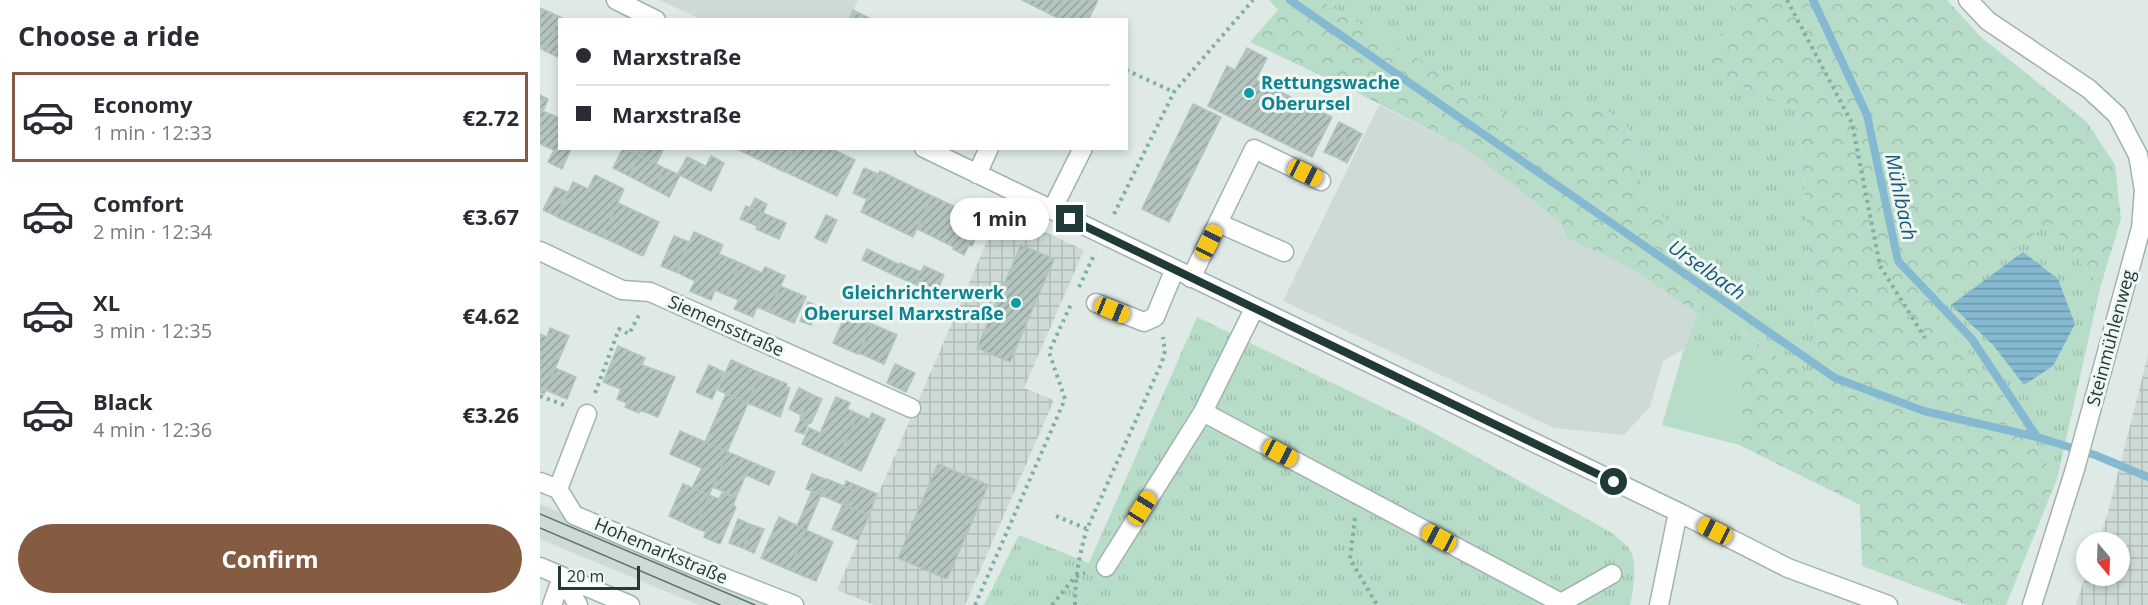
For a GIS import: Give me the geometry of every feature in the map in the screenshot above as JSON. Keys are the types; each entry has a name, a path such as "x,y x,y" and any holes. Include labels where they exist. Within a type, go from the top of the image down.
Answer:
{"street":[{"path":"616,0 652,18"},
{"name":"Steinmühlenweg","path":"1968,0 1988,21 2088,89 2117,115 2138,155 2144,190 2145,229 2075,469 2032,605"},
{"path":"1096,303 1144,322 1155,317 1218,223 1254,149 1321,181"},
{"path":"928,150 1678,512 1788,568 1888,605"},
{"path":"977,174 988,150"},
{"path":"1052,210 1082,150"},
{"path":"1218,223 1284,252"},
{"name":"Siemensstraße","path":"540,251 622,290 650,292 911,408"},
{"path":"1106,567 1203,412 1254,309"},
{"path":"1203,412 1561,603 1612,574"},
{"path":"540,482 558,489 587,414"},
{"name":"Hohemarkstraße","path":"558,489 574,515 794,605"},
{"path":"1659,605 1678,512"},
{"path":"540,567 630,605"},
{"path":"552,605 562,577"},
{"path":"562,577 578,605"}],"path":[{"path":"1079,288 1174,92 1253,0"},
{"path":"1787,0 1852,123 1880,266 1925,338"},
{"path":"1128,71 1174,92"},
{"path":"587,414 619,329 629,334 650,292"},
{"path":"975,605 1065,399 1049,352 1074,299"},
{"path":"1075,605 1078,558 1087,529 1162,362 1165,351 1163,336 1155,317"},
{"path":"1357,494 1350,559 1377,605"},
{"path":"1056,516 1087,529"},
{"path":"1052,605 1075,577"}],"shaded area":[{"path":"659,0 858,0 850,18 699,18"},
{"path":"1379,105 1467,149 1561,223 1567,238 1627,266 1698,314 1684,349 1663,361 1650,407 1624,435 1554,428 1283,301"},
{"path":"1000,211 1084,250 1024,388 1054,400 965,605 874,605 837,590"},
{"path":"2148,355 2148,605 2076,605 2082,586 2130,586 2130,532 2101,532"},
{"path":"540,504 777,605 699,605 540,539"}],"green space":[{"path":"1269,0 1319,0 1434,68 1525,128 1564,102 1601,105 1628,128 1640,179 1655,208 1714,272 1698,314 1627,266 1567,238 1561,223 1467,149 1354,91 1250,42 1278,10"},
{"path":"1319,0 1732,0 1743,23 1734,84 1797,108 1821,388 1741,331 1740,362 1684,349 1714,272 1655,208 1640,179 1628,128 1601,105 1564,102 1525,128 1434,68"},
{"path":"1732,0 1947,0 1981,37 2087,122 2115,165 2121,219 2100,288 2050,222 1934,311 2001,392 2057,479 2006,605 1967,605 1862,566 1860,505 1739,445 1740,331 1821,387 1797,108 1734,84 1713,72 1709,39 1743,23"},
{"path":"2050,221 2100,288 2057,479 2001,392 1934,311"},
{"path":"1197,317 1423,427 1612,533 1627,546 1634,562 1630,605 984,605 1019,535 1089,563"},
{"path":"1684,349 1740,362 1739,445 1662,425"}],"water":[{"path":"2023,252 2058,279 2075,324 2053,366 2024,385 1993,345 1951,305"}],"building":[{"path":"1022,0 1098,0 1089,18 1058,18"},
{"path":"540,8 560,17 545,51 540,48"},
{"path":"853,10 869,18 850,18"},
{"path":"558,22 558,57 545,51"},
{"name":"Rettungswache Oberursel","path":"1247,48 1267,58 1256,80 1332,117 1312,157 1208,106 1227,66 1235,70"},
{"path":"540,95 548,99 543,111 540,110"},
{"path":"1193,104 1221,117 1169,222 1142,209"},
{"path":"540,110 558,117 558,150 570,150 562,169 548,162 554,150 540,144"},
{"path":"1339,122 1351,128 1336,157 1324,152"},
{"path":"1351,128 1362,134 1347,163 1336,157"},
{"path":"622,150 639,155 629,176 613,168"},
{"path":"630,150 642,150 639,155"},
{"path":"642,150 663,150 656,164 639,155"},
{"path":"739,150 793,150 782,171"},
{"path":"793,150 834,150 855,160 837,196 783,171"},
{"path":"639,155 664,168 654,189 629,176"},
{"path":"711,156 724,163 711,191 697,184"},
{"path":"687,157 706,166 697,184 678,174"},
{"path":"664,168 680,175 669,197 654,189"},
{"path":"864,168 878,174 867,199 853,193"},
{"path":"880,171 932,196 913,237 861,212"},
{"path":"595,175 624,189 602,237 557,217 573,182 588,189"},
{"path":"555,187 567,192 556,216 543,210"},
{"path":"932,196 984,220 972,246 969,245 964,255 953,249 954,247 917,229"},
{"path":"755,198 767,204 763,213 750,208"},
{"path":"618,203 659,222 643,256 602,237"},
{"path":"746,206 763,213 757,226 740,219"},
{"path":"763,213 786,223 779,239 756,229"},
{"path":"826,215 837,220 826,243 815,238"},
{"path":"694,232 723,245 719,254 740,263 726,295 715,290 711,300 690,291 695,281 676,272"},
{"path":"674,236 689,242 676,272 661,266"},
{"name":"Gleichrichterwerk Oberursel Marxstraße","path":"1021,245 1054,259 1010,362 977,348"},
{"path":"867,249 900,265 894,275 862,260"},
{"path":"740,263 762,273 765,267 785,276 769,312 757,307 753,317 734,309 739,300 726,295"},
{"path":"900,263 921,272 915,284 894,275"},
{"path":"924,266 944,275 936,294 915,284"},
{"path":"780,286 806,297 794,323 769,312"},
{"path":"808,302 819,307 811,325 800,321"},
{"path":"847,312 872,324 858,354 833,343"},
{"path":"872,324 897,335 884,364 859,353"},
{"path":"550,328 569,336 544,394 540,392 540,334 547,337"},
{"path":"618,346 645,358 642,365 675,377 658,417 625,407 627,403 617,399 621,389 603,382"},
{"path":"731,360 760,373 748,403 718,390"},
{"path":"895,364 915,373 906,392 887,383"},
{"path":"709,365 724,372 712,399 696,392"},
{"path":"555,368 576,377 567,399 546,390"},
{"path":"760,373 787,384 786,387 790,388 780,417 748,403"},
{"path":"799,388 811,394 801,415 789,409"},
{"path":"726,394 748,403 727,452 705,442"},
{"path":"811,394 822,399 811,423 800,418"},
{"path":"836,397 850,403 847,409 858,414 837,460 802,444 809,428 820,433"},
{"path":"872,413 885,419 861,471 837,460 858,414 869,419"},
{"path":"801,419 809,422 804,434 795,431"},
{"path":"680,431 728,452 709,495 692,488 702,468 670,454"},
{"path":"728,452 775,472 769,485 746,475 736,497 713,487"},
{"path":"938,464 988,485 947,579 898,558"},
{"path":"812,474 827,480 821,495 806,489"},
{"path":"827,479 853,490 846,506 821,495"},
{"path":"846,481 877,494 869,515 846,506 853,490 844,487"},
{"path":"683,484 709,495 695,528 669,516"},
{"path":"812,491 821,495 806,530 797,526"},
{"path":"722,493 736,498 733,505 736,507 720,544 704,537 706,532 695,528 709,495 719,499"},
{"path":"843,504 869,515 858,540 832,529"},
{"path":"779,517 806,530 789,570 761,558"},
{"path":"738,519 752,525 743,548 729,543"},
{"path":"752,525 764,529 754,553 743,548"},
{"path":"806,530 833,542 816,581 789,570"}],"waterway":[{"name":"Urselbach","path":"1290,0 1835,378 1924,411 2037,437 2095,455 2148,477"},
{"name":"Mühlbach","path":"1813,0 1867,115 1898,261 1972,339 2037,437"}],"tram line":[{"path":"540,514 755,605"},
{"path":"540,528 720,605"}],"place":[{"name":"Rettungswache Oberursel","path":"1249,93"},
{"name":"Gleichrichterwerk Oberursel Marxstraße","path":"1016,303"}],"route":[{"path":"1070,219 1614,482"}]}
